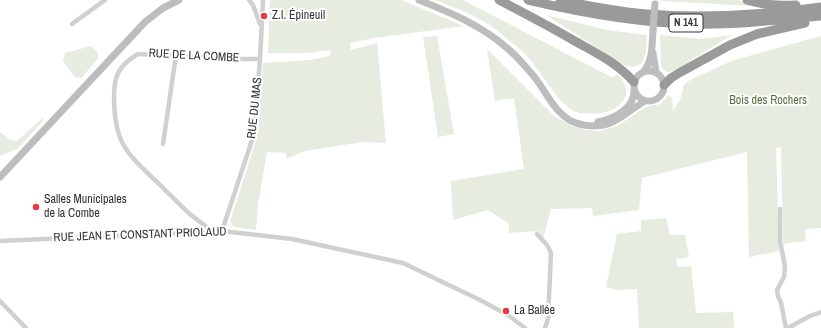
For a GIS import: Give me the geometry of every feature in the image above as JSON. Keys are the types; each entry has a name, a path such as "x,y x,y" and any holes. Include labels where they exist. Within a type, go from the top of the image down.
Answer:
{"highway":[{"path":"499,0 608,60 623,70 634,86"},
{"name":"N 141","path":"528,0 596,14 641,20 693,24 739,23 821,16"},
{"name":"N 141","path":"560,0 646,14 689,16 740,16 821,7"},
{"path":"747,0 758,4 785,6 821,2"},
{"path":"664,85 679,73 736,42 757,34 786,26 821,20"}],"street":[{"path":"72,24 104,0"},
{"path":"0,177 146,22 163,8 179,0"},
{"name":"RUE DU MAS","path":"249,0 257,13 261,29"},
{"name":"RUE DU MAS","path":"222,230 237,184 241,177 254,134 263,0"},
{"path":"419,0 458,16 492,36 519,60 548,96 566,112 578,120 594,122 603,121 620,114 634,99 634,86 636,78 644,72 648,66 652,50 656,2"},
{"path":"634,86 640,98 645,101 653,101 660,96 664,90 663,80 656,72 652,50"},
{"name":"RUE DE LA COMBE","path":"212,231 182,206 132,156 123,144 118,131 114,106 115,78 122,67 138,54 227,59 260,58"},
{"path":"163,144 176,55"},
{"path":"644,72 656,72"},
{"path":"548,96 552,104 570,120 581,125 591,126 608,124 615,121 645,101"},
{"path":"780,209 780,241 785,266 784,277 777,290 787,328 821,312"},
{"name":"RUE JEAN ET CONSTANT PRIOLAUD","path":"0,241 222,230 292,239 403,262 484,302 508,315 525,328"},
{"path":"537,234 548,245 552,253 548,320 545,328"},
{"path":"0,301 26,328"}],"green space":[{"path":"270,0 401,0 464,26 374,38 350,43 351,50 377,43 386,143 363,142 305,151 286,159 286,153 267,152 258,204 256,230 234,227 230,222 258,134 263,63 310,60 330,56 331,50 307,53 268,53"},
{"path":"436,0 463,0 613,78 617,74 623,81 626,89 626,95 623,101 614,109 603,113 576,112 562,101 555,93 530,59 504,36 478,18"},
{"path":"738,0 754,6 662,1"},
{"path":"546,15 607,30 647,35 646,53 641,64 634,67 626,66"},
{"path":"660,35 701,39 732,35 675,70 669,72 661,67"},
{"path":"437,36 454,134 438,137 423,37"},
{"name":"Bois des Rochers","path":"821,36 821,228 805,229 806,241 783,244 781,147 776,148 779,251 749,257 747,152 642,178 639,210 593,216 592,208 551,209 543,239 539,231 509,233 509,224 488,210 453,220 451,181 524,169 514,98 495,101 487,49 554,116 572,126 586,130 600,131 619,125 645,107 661,104 668,95 672,98 673,111 680,100 684,85 690,80 734,60"},
{"path":"91,46 98,53 98,59 81,78 75,77 63,61 65,53"},
{"path":"44,117 43,121 17,149 0,156 0,132 11,140 17,141"},
{"path":"666,218 670,235 685,235 689,257 676,259 678,267 691,266 696,313 733,312 734,328 639,328 637,289 617,290 606,287 617,234 641,231 641,220"}],"place":[{"name":"Z.I. Épineuil","path":"264,16"},
{"name":"Salles Municipales de la Combe","path":"36,207"},
{"name":"La Ballée","path":"506,311"}]}
